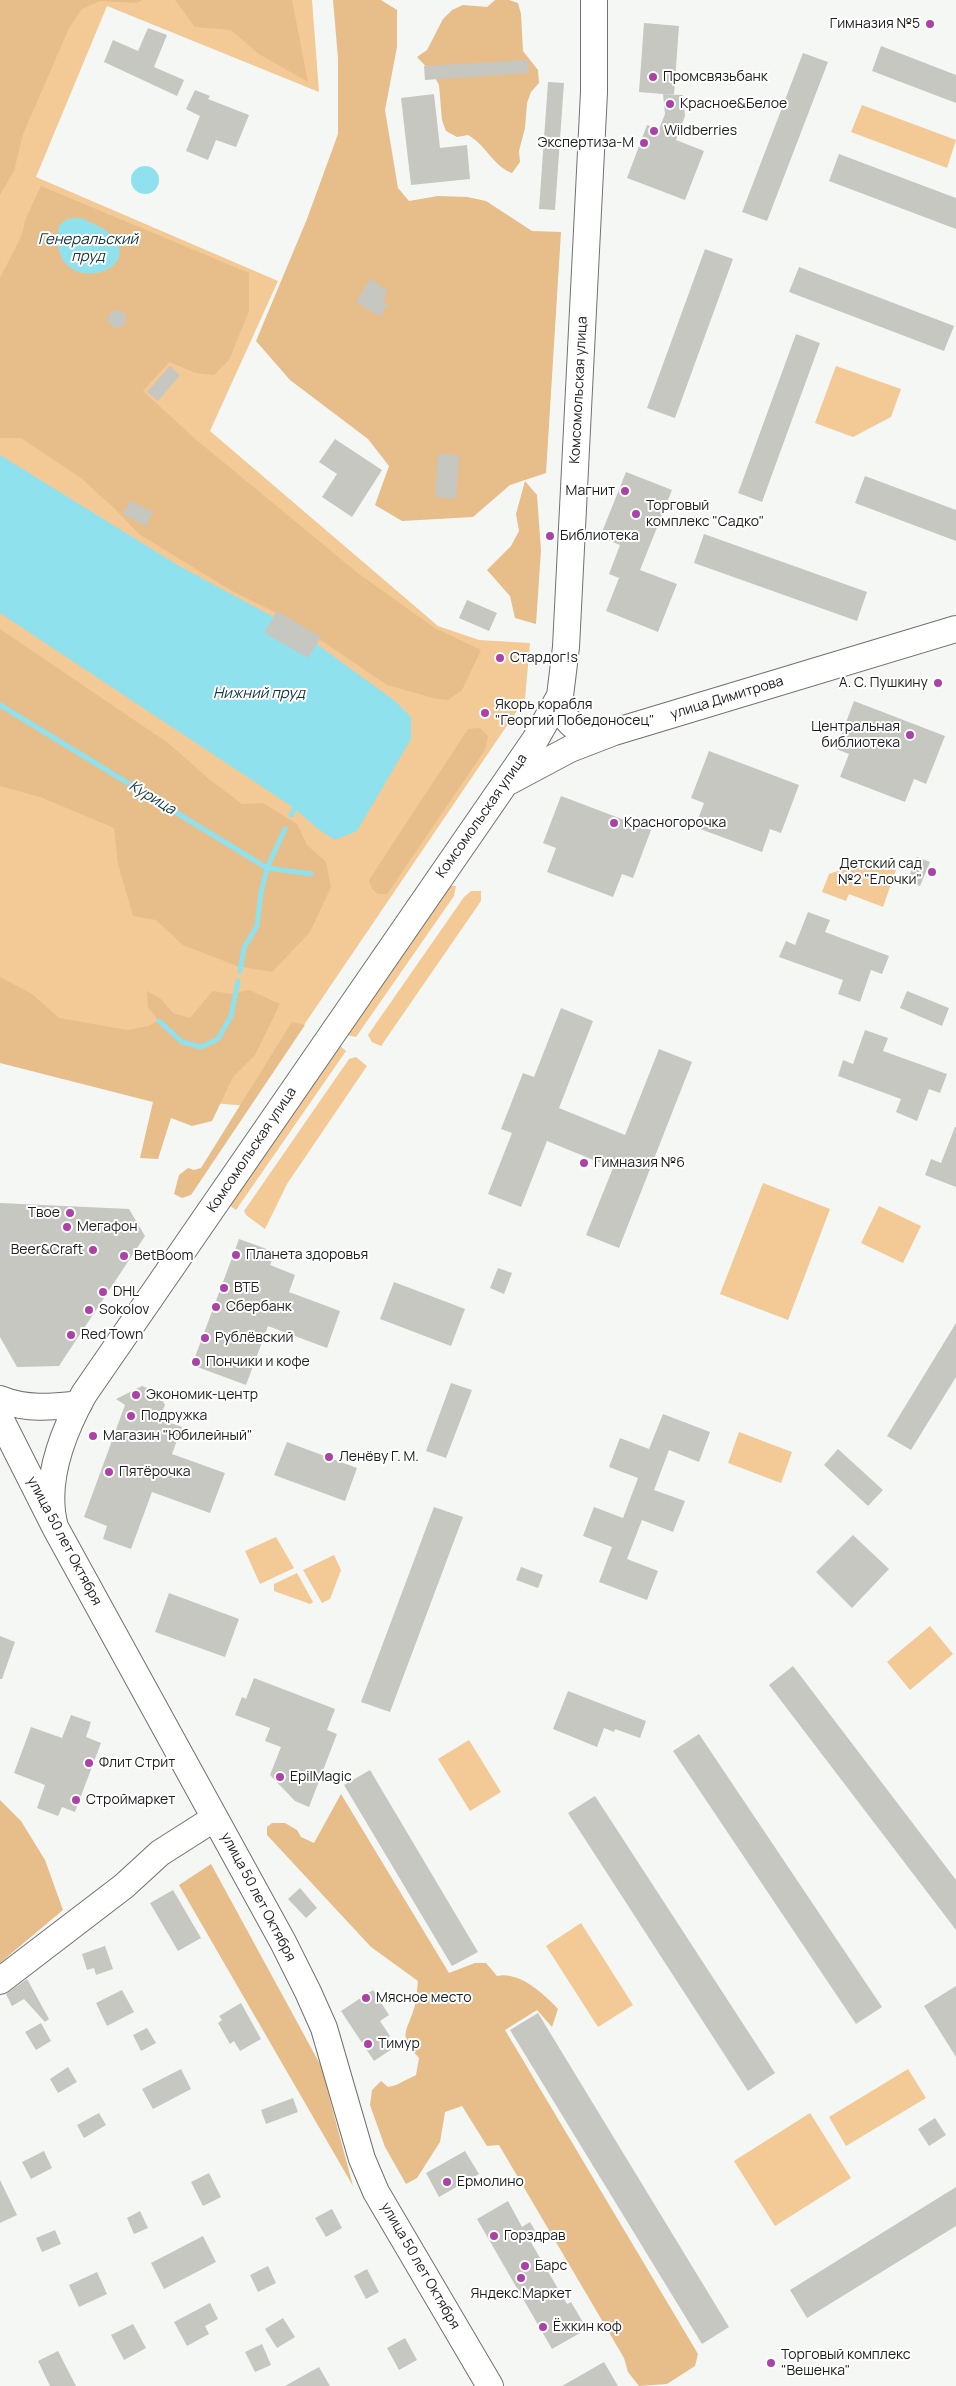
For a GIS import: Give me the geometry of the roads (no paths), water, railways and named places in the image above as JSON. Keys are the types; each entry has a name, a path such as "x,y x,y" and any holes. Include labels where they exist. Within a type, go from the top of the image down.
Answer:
{"street":[{"name":"Комсомольская улица","path":"55,1526 51,1512 52,1482 65,1435 79,1404 108,1358 535,740 560,696 566,648 590,179 596,50 594,0"},
{"name":"улица Димитрова","path":"505,783 570,749 602,736 956,629"},
{"path":"560,696 563,714 568,722 582,732 602,736"},
{"path":"0,1399 19,1405 36,1407 79,1404"},
{"name":"улица 50 лет Октября","path":"0,1418 55,1526 283,1942 324,2028 362,2159 376,2192 490,2386"},
{"path":"0,1981 124,1886 160,1853 215,1818"}],"water":[{"path":"145,166 155,170 159,180 155,190 145,194 135,190 131,180 135,170"},
{"name":"Генеральский пруд","path":"81,218 108,232 119,249 117,261 108,269 94,273 80,272 67,265 59,250 59,226 67,219"},
{"name":"Нижний пруд","path":"0,455 179,566 296,629 395,701 411,717 411,739 357,831 335,840 318,829 294,808 0,613"}],"waterway":[{"name":"Курица","path":"0,705 267,868 311,874"},
{"path":"291,815 295,808"},
{"path":"240,971 244,948 257,926 261,893 267,868 285,829"},
{"path":"159,1021 182,1042 201,1047 218,1039 231,1016 238,981"}],"place":[{"name":"Гимназия №5","path":"930,24"},
{"name":"Промсвязьбанк","path":"653,77"},
{"name":"Красное&Белое","path":"670,104"},
{"name":"Wildberries","path":"654,131"},
{"name":"Экспертиза-М","path":"644,143"},
{"name":"Магнит","path":"625,491"},
{"name":"Торговый комплекс \"Садко\"","path":"636,514"},
{"name":"Библиотека","path":"550,536"},
{"name":"Стардог!s","path":"500,658"},
{"name":"А. С. Пушкину","path":"938,683"},
{"name":"Якорь корабля \"Георгий Победоносец\"","path":"485,713"},
{"name":"Центральная библиотека","path":"910,735"},
{"name":"Красногорочка","path":"614,823"},
{"name":"Детский сад №2 \"Елочки\"","path":"932,872"},
{"name":"Гимназия №6","path":"584,1163"},
{"name":"Твое","path":"70,1213"},
{"name":"Мегафон","path":"67,1227"},
{"name":"Beer&Craft","path":"93,1250"},
{"name":"Планета здоровья","path":"236,1255"},
{"name":"BetBoom","path":"124,1256"},
{"name":"ВТБ","path":"224,1288"},
{"name":"DHL","path":"103,1292"},
{"name":"Сбербанк","path":"216,1307"},
{"name":"Sokolov","path":"89,1310"},
{"name":"Red Town","path":"71,1335"},
{"name":"Рублёвский","path":"205,1338"},
{"name":"Пончики и кофе","path":"196,1362"},
{"name":"Экономик-центр","path":"136,1395"},
{"name":"Подружка","path":"131,1416"},
{"name":"Магазин \"Юбилейный\"","path":"93,1436"},
{"name":"Ленёву Г. М.","path":"329,1457"},
{"name":"Пятёрочка","path":"109,1472"},
{"name":"Флит Стрит","path":"89,1763"},
{"name":"EpilMagic","path":"280,1777"},
{"name":"Строймаркет","path":"76,1800"},
{"name":"Мясное место","path":"366,1998"},
{"name":"Тимур","path":"368,2044"},
{"name":"Ермолино","path":"447,2182"},
{"name":"Горздрав","path":"494,2236"},
{"name":"Барс","path":"525,2266"},
{"name":"Яндекс.Маркет","path":"521,2278"},
{"name":"Ёжкин коф","path":"543,2327"},
{"name":"Торговый комплекс \"Вешенка\"","path":"771,2363"}]}
